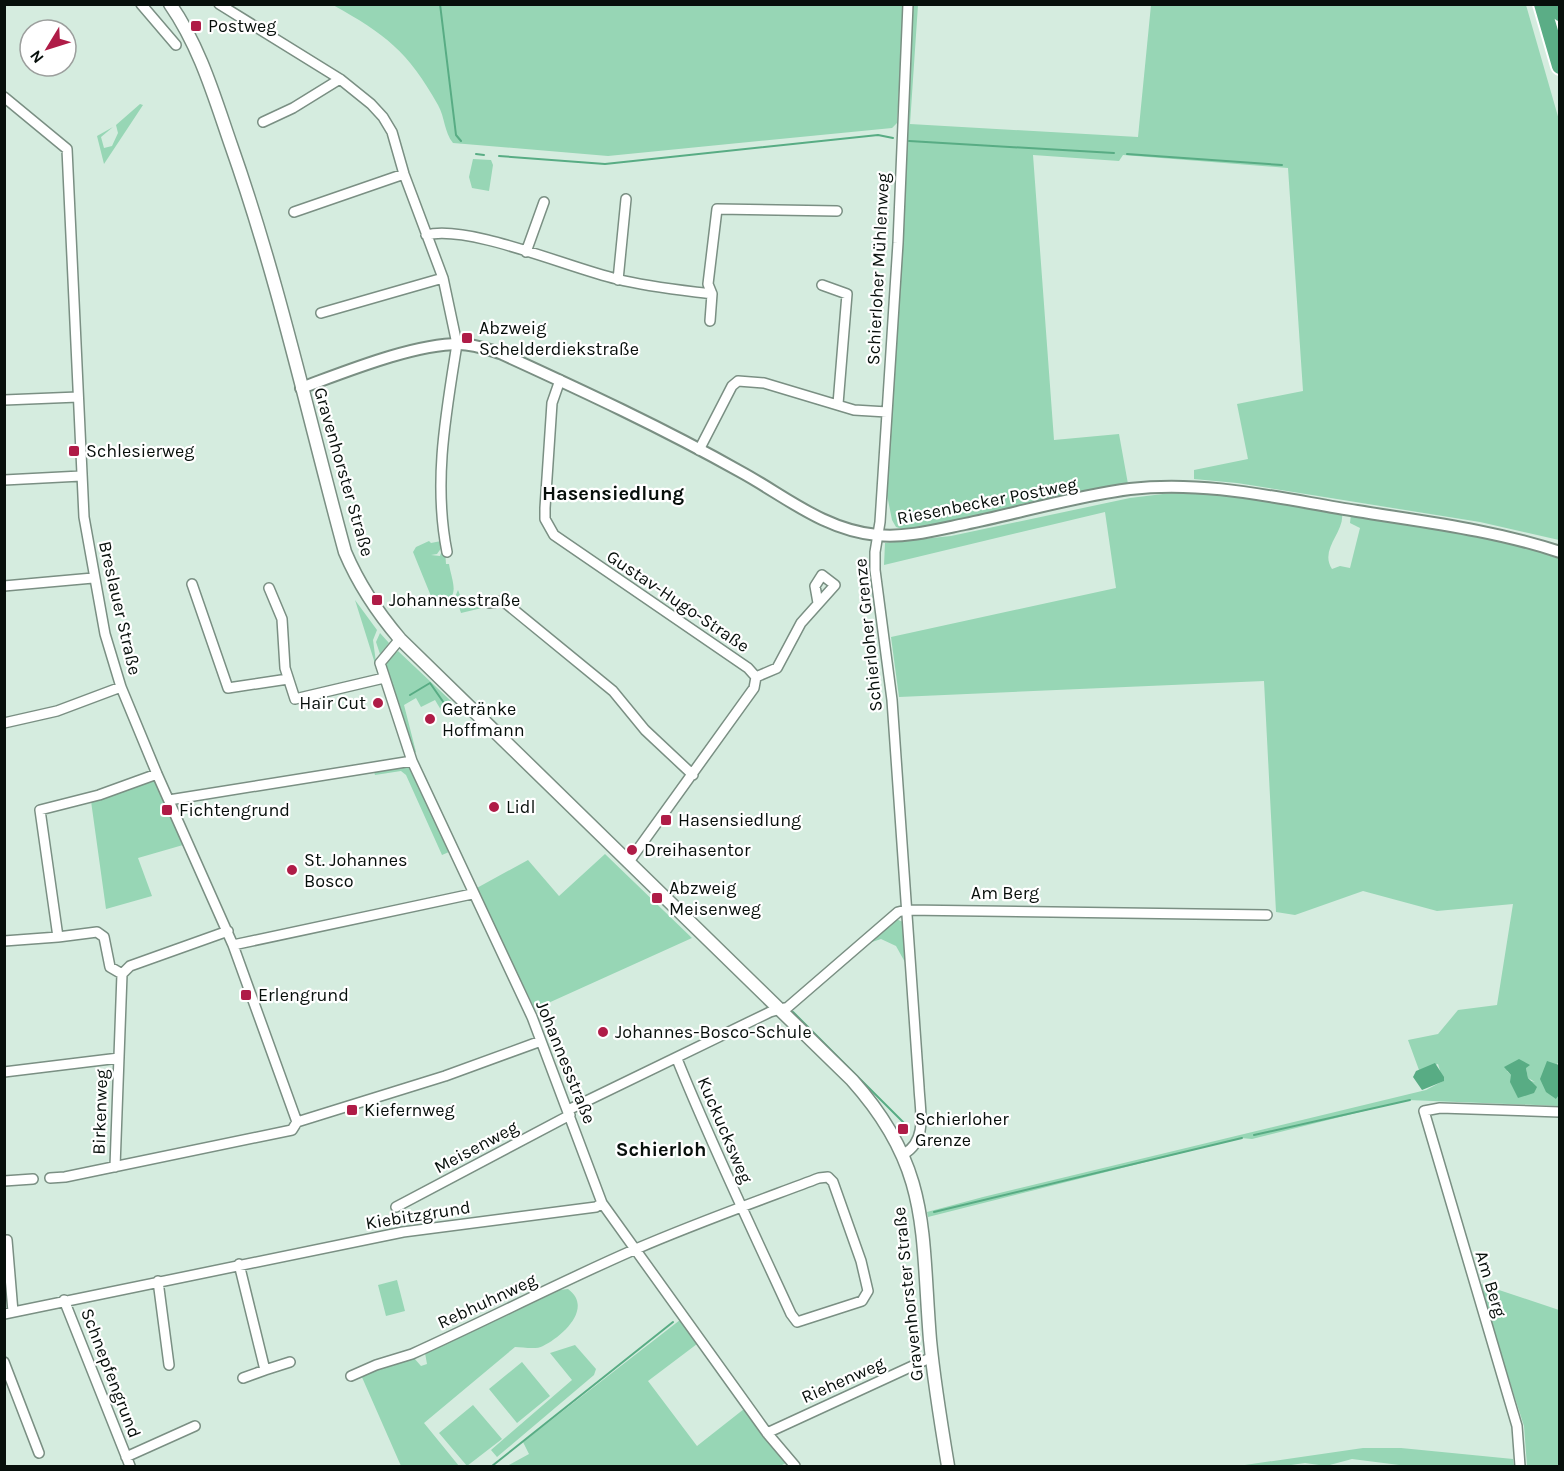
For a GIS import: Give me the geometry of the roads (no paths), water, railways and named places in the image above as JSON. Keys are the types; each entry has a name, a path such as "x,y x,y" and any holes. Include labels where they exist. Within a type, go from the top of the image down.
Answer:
{"highway":[{"path":"1542,4 1560,66"},
{"path":"1557,4 1560,13"}],"main road":[{"name":"Gravenhorster Straße","path":"170,4 189,33 206,73 253,208 345,552 363,591 400,639 866,1095 894,1134 914,1182 923,1226 932,1357 948,1467"}],"street":[{"path":"141,4 176,45"},
{"path":"219,4 340,79 371,104 383,117 392,132 404,174 443,278 457,344 440,477 440,508 447,552"},
{"name":"Schierloher Mühlenweg","path":"878,536 887,412 908,4"},
{"path":"263,122 293,108 340,79"},
{"name":"Breslauer Straße","path":"4,97 67,148 84,517 93,578 105,634 122,687 157,774 228,932 297,1122"},
{"path":"294,213 404,174"},
{"path":"618,280 626,199"},
{"path":"526,252 544,202"},
{"path":"710,321 712,294 708,285 717,209 837,211"},
{"path":"426,235 456,232 618,280 712,294"},
{"path":"321,312 443,278"},
{"path":"822,285 847,294 838,404"},
{"name":"Riesenbecker Postweg","path":"301,388 410,352 457,344 500,353 560,380 699,450 813,515 842,528 878,536 901,536 932,531 1127,490 1190,485 1260,493 1473,530 1560,552"},
{"name":"Gustav-Hugo-Straße","path":"560,380 552,403 545,508 549,527 554,535 748,668 756,677 754,688 628,863"},
{"path":"699,450 732,386 738,381 764,383 854,410 887,412"},
{"path":"4,400 78,397"},
{"path":"4,480 81,476"},
{"name":"Schierloher Grenze","path":"878,536 875,570 892,700 920,1135 912,1150 904,1154"},
{"path":"4,586 93,578"},
{"path":"192,584 228,688 288,679"},
{"path":"268,588 282,619 285,668 295,699 384,678"},
{"path":"489,603 503,601 613,691 645,729 693,775"},
{"path":"756,677 777,668 794,634 818,603"},
{"name":"Johannesstraße","path":"400,639 381,660 384,678 412,761 541,1041 602,1203 767,1432 795,1467"},
{"path":"4,723 57,711 122,687"},
{"path":"169,800 412,761"},
{"path":"58,937 40,810 99,795 157,774"},
{"path":"233,945 472,894"},
{"path":"779,1009 788,1007 898,912 906,910"},
{"name":"Am Berg","path":"906,910 1267,915"},
{"path":"4,941 101,934 104,937 110,967 122,974 130,966 228,932"},
{"name":"Birkenweg","path":"115,1167 122,974"},
{"name":"Meisenweg","path":"396,1207 569,1113 779,1009"},
{"path":"50,1178 65,1177 292,1130 297,1122 445,1076 541,1041"},
{"name":"Birkenweg","path":"4,1072 119,1058"},
{"name":"Kuckucksweg","path":"636,1249 742,1207 715,1153 677,1059"},
{"name":"Am Berg","path":"1520,1467 1517,1426 1424,1111 1440,1108 1560,1112"},
{"path":"821,1177 828,1177 833,1182 861,1261 868,1291 866,1297 862,1301 797,1322 791,1314 742,1207 821,1177"},
{"path":"4,1181 33,1179"},
{"name":"Kiebitzgrund","path":"7,1240 9,1313 403,1232 596,1207 602,1203"},
{"name":"Rebhuhnweg","path":"351,1377 376,1365 418,1352 636,1249"},
{"path":"239,1264 265,1370"},
{"path":"158,1281 169,1365"},
{"name":"Schnepfengrund","path":"64,1300 128,1462 195,1426"},
{"name":"Riehenweg","path":"767,1432 932,1357"},
{"path":"4,1362 39,1453"},
{"path":"243,1378 290,1362"}],"waterway":[{"path":"440,4 456,135 461,141"},
{"path":"499,156 605,164 878,135 893,138"},
{"path":"909,141 1114,153"},
{"path":"476,154 484,155"},
{"path":"1127,154 1282,165"},
{"path":"410,695 430,683 444,703"},
{"path":"793,1012 906,1125"},
{"path":"1254,1135 1410,1100"},
{"path":"934,1212 1242,1138"},
{"path":"492,1466 673,1322"}],"place":[{"name":"Postweg","path":"196,26"},
{"name":"Abzweig Schelderdiekstraße","path":"467,338"},
{"name":"Schlesierweg","path":"74,451"},
{"name":"Johannesstraße","path":"377,600"},
{"name":"Hair Cut","path":"378,703"},
{"name":"Getränke Hoffmann","path":"430,719"},
{"name":"Lidl","path":"494,807"},
{"name":"Fichtengrund","path":"167,810"},
{"name":"Hasensiedlung","path":"666,820"},
{"name":"Dreihasentor","path":"632,850"},
{"name":"St. Johannes Bosco","path":"292,870"},
{"name":"Abzweig Meisenweg","path":"657,898"},
{"name":"Erlengrund","path":"246,995"},
{"name":"Johannes-Bosco-Schule","path":"603,1032"},
{"name":"Kiefernweg","path":"352,1110"},
{"name":"Schierloher Grenze","path":"903,1129"}],"district":[{"name":"Hasensiedlung","path":"613,493"},
{"name":"Schierloh","path":"661,1149"}]}
